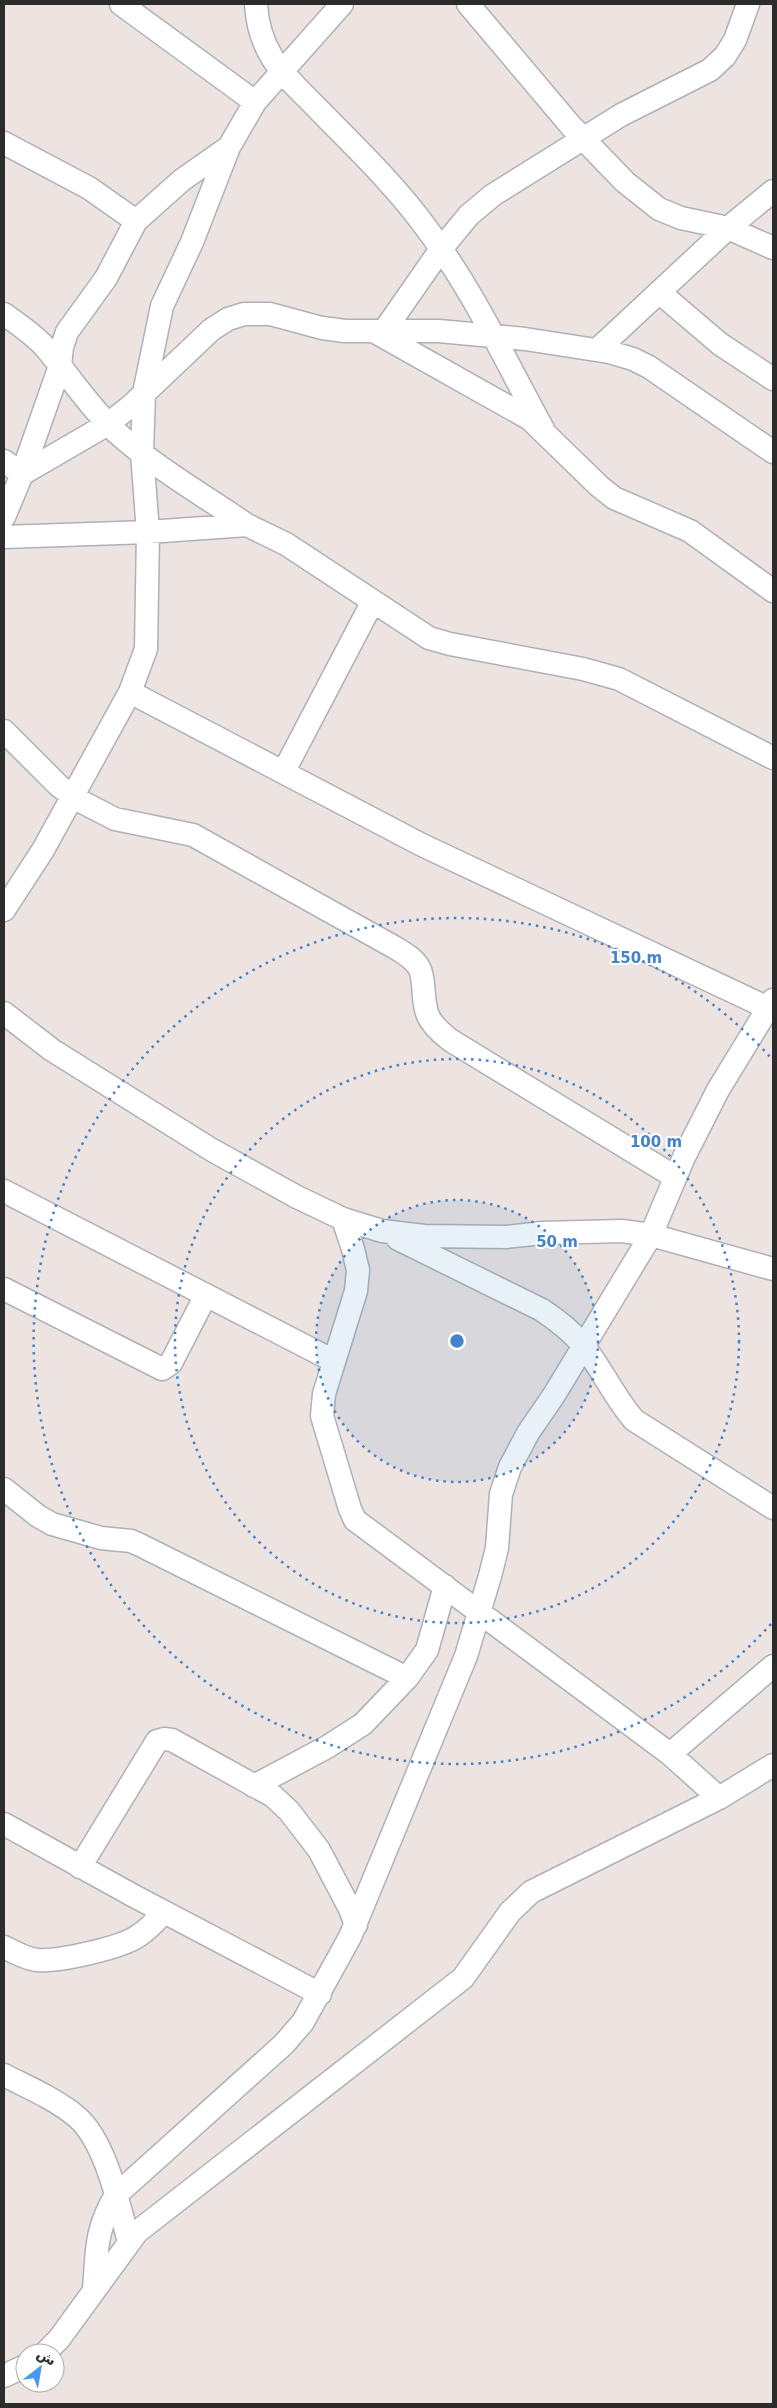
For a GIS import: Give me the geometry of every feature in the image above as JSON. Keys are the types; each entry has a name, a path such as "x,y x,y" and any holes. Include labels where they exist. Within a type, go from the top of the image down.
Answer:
{"street":[{"path":"121,4 255,102"},
{"path":"256,4 257,23 264,46 282,72 390,183 428,229 492,336 543,429"},
{"path":"4,910 43,850 130,692 146,650 148,532 142,454 144,393 162,306 192,242 229,146 255,102 342,4"},
{"path":"468,4 583,139 625,182 659,208 681,218 728,228 773,248"},
{"path":"379,331 469,215 494,194 621,115 710,70 726,56 735,40 748,4"},
{"path":"4,143 89,188 136,221"},
{"path":"4,517 22,474 60,366 62,347 67,332 106,278 136,221 182,180 229,146"},
{"path":"597,350 728,228 773,191"},
{"path":"659,292 720,344 773,379"},
{"path":"4,314 29,332 108,424 142,454 247,525 286,544 429,638 583,669 619,679 771,751"},
{"path":"22,474 108,424 211,330 228,318 244,314 270,314 322,328 379,331 439,331 492,336 597,350 633,359 650,367 773,452"},
{"path":"379,331 530,419 543,429 599,486 614,498 690,531 772,589"},
{"path":"4,461 22,474"},
{"path":"4,537 148,532 247,525"},
{"path":"284,771 373,601"},
{"path":"94,2290 99,2230 104,2215 116,2195 284,2044 303,2022 320,1994 356,1925 462,1665 497,1548 501,1494 510,1466 528,1433 584,1346 651,1235 675,1177 718,1090 771,1004 467,867 130,692"},
{"path":"4,731 59,786 73,796 115,818 193,835 394,947 419,967 422,975 425,1012 436,1029 458,1045 675,1177"},
{"path":"4,1013 52,1050 212,1150 297,1197 342,1219 382,1231 542,1310 562,1323 584,1346 620,1404 634,1420 773,1508"},
{"path":"4,1192 334,1361"},
{"path":"342,1219 353,1248 358,1270 356,1290 324,1394 322,1416 355,1520 670,1754 718,1798"},
{"path":"382,1231 424,1236 506,1237 622,1231 651,1235 773,1269"},
{"path":"4,1289 162,1369 171,1363 206,1296"},
{"path":"4,1489 38,1516 52,1524 101,1538 131,1541 407,1678"},
{"path":"254,1786 327,1747 363,1724 407,1678 427,1650 444,1586"},
{"path":"670,1754 773,1666"},
{"path":"80,1866 157,1741 164,1739 172,1740 273,1796 302,1827 319,1850 350,1909 356,1925"},
{"path":"55,2343 136,2232 463,1978 510,1912 531,1892 718,1798 773,1765"},
{"path":"4,1824 164,1912 320,1994"},
{"path":"4,1948 34,1960 53,1961 138,1937 153,1925 164,1912"},
{"path":"4,2075 76,2117 87,2129 107,2167 129,2242"}]}
